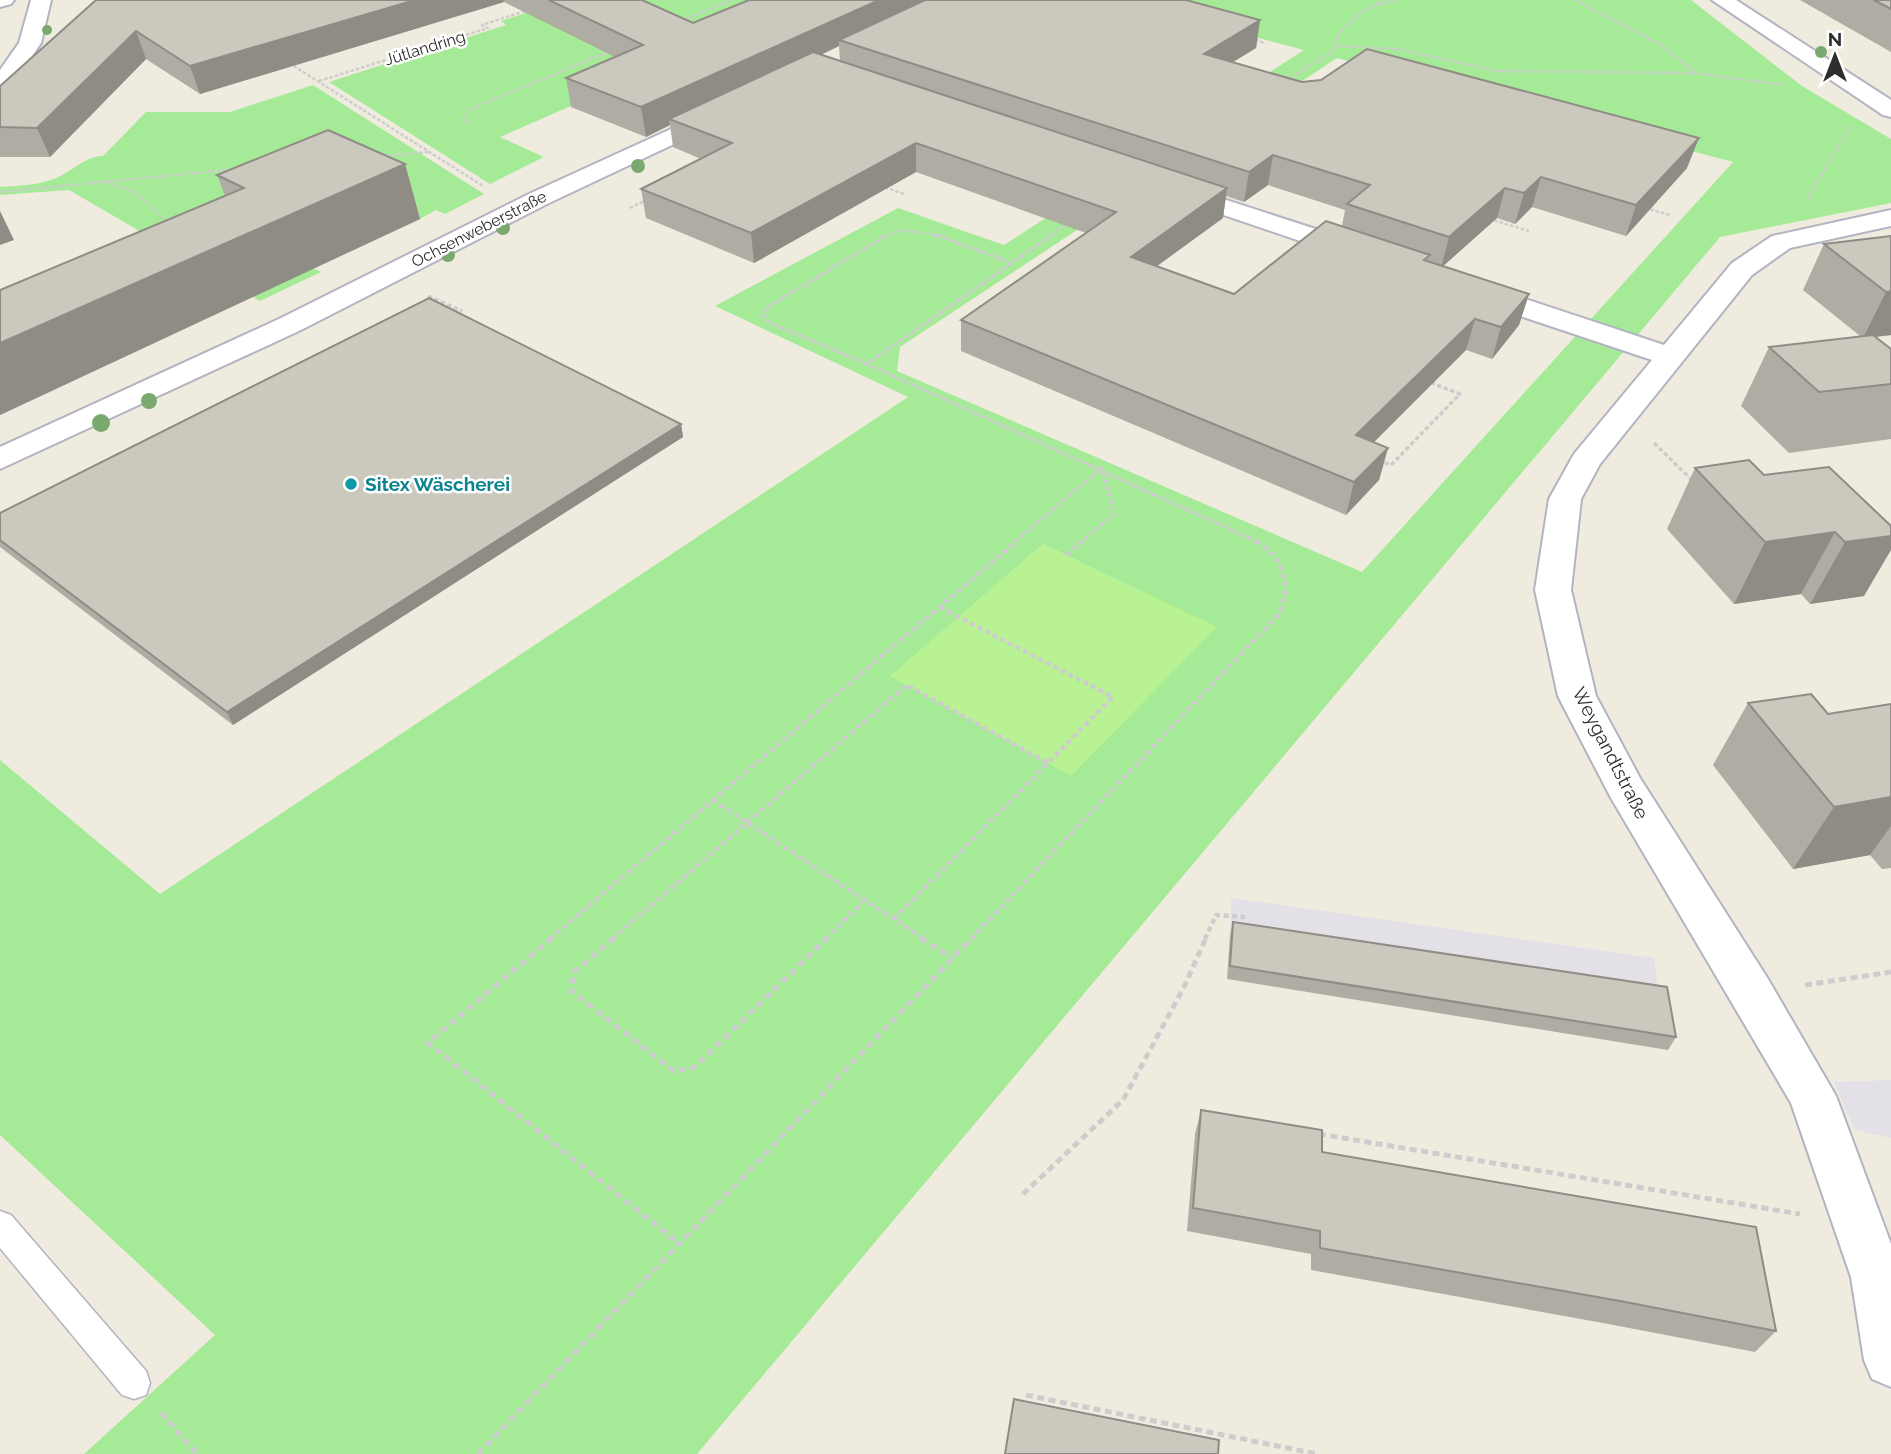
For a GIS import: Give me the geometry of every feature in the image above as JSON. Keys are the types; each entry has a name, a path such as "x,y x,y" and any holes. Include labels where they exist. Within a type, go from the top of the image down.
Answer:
{"street":[{"path":"0,86 30,43 41,0"},
{"path":"1723,0 1891,110"},
{"name":"Ochsenweberstraße","path":"0,459 291,324 519,208 741,104"},
{"path":"1149,181 1379,259"},
{"name":"Weygandtstraße","path":"1891,218 1853,224 1782,242 1742,269 1585,461 1565,499 1553,590 1577,696 1625,788 1752,993 1812,1096 1878,1277 1891,1360"},
{"path":"1460,287 1670,357"}],"lane":[{"path":"0,1225 135,1383"}],"path":[{"path":"671,26 731,0"},
{"path":"1378,5 1381,0"},
{"path":"1337,46 1339,34 1352,20 1378,5 1398,0"},
{"path":"1575,0 1607,14 1661,45 1696,74"},
{"name":"Jütlandring","path":"318,81 488,28 482,25 533,8"},
{"path":"1252,40 1265,43"},
{"path":"1275,88 1337,46 1396,48 1498,71 1696,74 1791,86"},
{"path":"469,123 463,120 468,110 608,52"},
{"path":"286,61 519,208"},
{"path":"1782,242 1869,96"},
{"path":"374,157 430,152"},
{"path":"0,192 248,168"},
{"path":"95,181 122,184 142,196 159,216 171,223"},
{"path":"880,185 904,194"},
{"path":"630,208 651,198"},
{"path":"1643,207 1670,215"},
{"path":"867,364 1009,262 1079,216"},
{"path":"1489,219 1529,232"},
{"path":"478,1454 681,1245 1279,614 1287,599 1288,582 1282,567 1262,544 1102,468 768,322 763,317 764,310 890,233 902,229 922,230 1009,262"},
{"path":"428,296 462,311"},
{"path":"1366,455 1391,465 1460,394 1424,381"},
{"path":"1620,418 1654,443 1695,483"},
{"path":"1066,555 1114,514 1102,468"},
{"path":"681,1245 428,1043 1102,468"},
{"path":"894,919 1113,697 939,607"},
{"path":"865,900 695,1067 674,1071 571,991 574,972 907,685 1048,763"},
{"path":"713,800 952,958"},
{"path":"1023,1194 1123,1100 1184,987 1216,915 1245,917"},
{"path":"1752,993 1891,972"},
{"path":"1316,1133 1858,1224"},
{"path":"135,1383 197,1454"},
{"path":"1026,1395 1317,1454"}],"shaded area":[{"path":"1231,898 1654,958 1659,1000 1453,970 1456,1016 1398,1005 1230,935"},
{"path":"1891,1080 1891,1138 1855,1130 1834,1082"}],"green space":[{"path":"566,0 813,0 500,137 544,157 490,184 329,82 506,25 501,21"},
{"path":"1117,0 1691,0 1802,86 1891,139 1891,203 1720,237 697,1454 84,1454 215,1335 0,1135 0,760 160,894 908,397 715,306 898,208 1004,245 1304,50","holes":["1337,58 1733,162 1362,572 897,371 900,347","1043,544 1216,628 907,685 891,676"]},
{"path":"313,85 484,194 445,214 436,210 420,219 238,230 321,272 260,301 69,190 0,195 0,187 48,181 84,161 103,156 146,112 230,112"},
{"path":"1043,544 1217,627 1071,776 890,676"}],"building":[{"path":"96,0 415,0 190,66 136,31 37,128 0,127 0,86"},
{"path":"549,0 642,0 693,23 749,0 879,0 641,107 566,78 643,45"},
{"path":"925,0 1186,0 1260,20 1204,54 1302,82 1321,80 1367,49 1699,138 1636,205 1541,177 1524,193 1505,188 1449,237 1347,204 1370,185 1273,155 1249,172 839,40"},
{"path":"1874,0 1891,0 1891,9"},
{"path":"813,52 1227,188 1131,257 1234,294 1326,221 1430,255 1424,260 1529,294 1501,327 1475,319 1356,435 1388,448 1354,482 961,320 1116,212 916,143 751,233 641,189 732,143 669,119"},
{"path":"328,130 405,164 0,343 0,290 244,188 217,175"},
{"path":"1891,236 1891,291 1886,292 1824,244"},
{"name":"Sitex Wäscherei","path":"429,298 681,424 227,712 0,540 0,513"},
{"path":"1873,335 1891,349 1891,384 1819,392 1769,347"},
{"path":"1749,460 1764,475 1829,467 1891,526 1891,536 1845,542 1835,532 1765,542 1695,468"},
{"path":"1811,694 1828,714 1891,704 1891,797 1834,807 1748,703"},
{"path":"1233,922 1667,987 1676,1037 1230,966"},
{"path":"1201,1110 1322,1130 1322,1152 1756,1227 1776,1331 1320,1248 1320,1231 1193,1208"},
{"path":"1014,1399 1219,1440 1218,1454 1005,1454"}],"place":[{"name":"Sitex Wäscherei","path":"351,484"}]}
